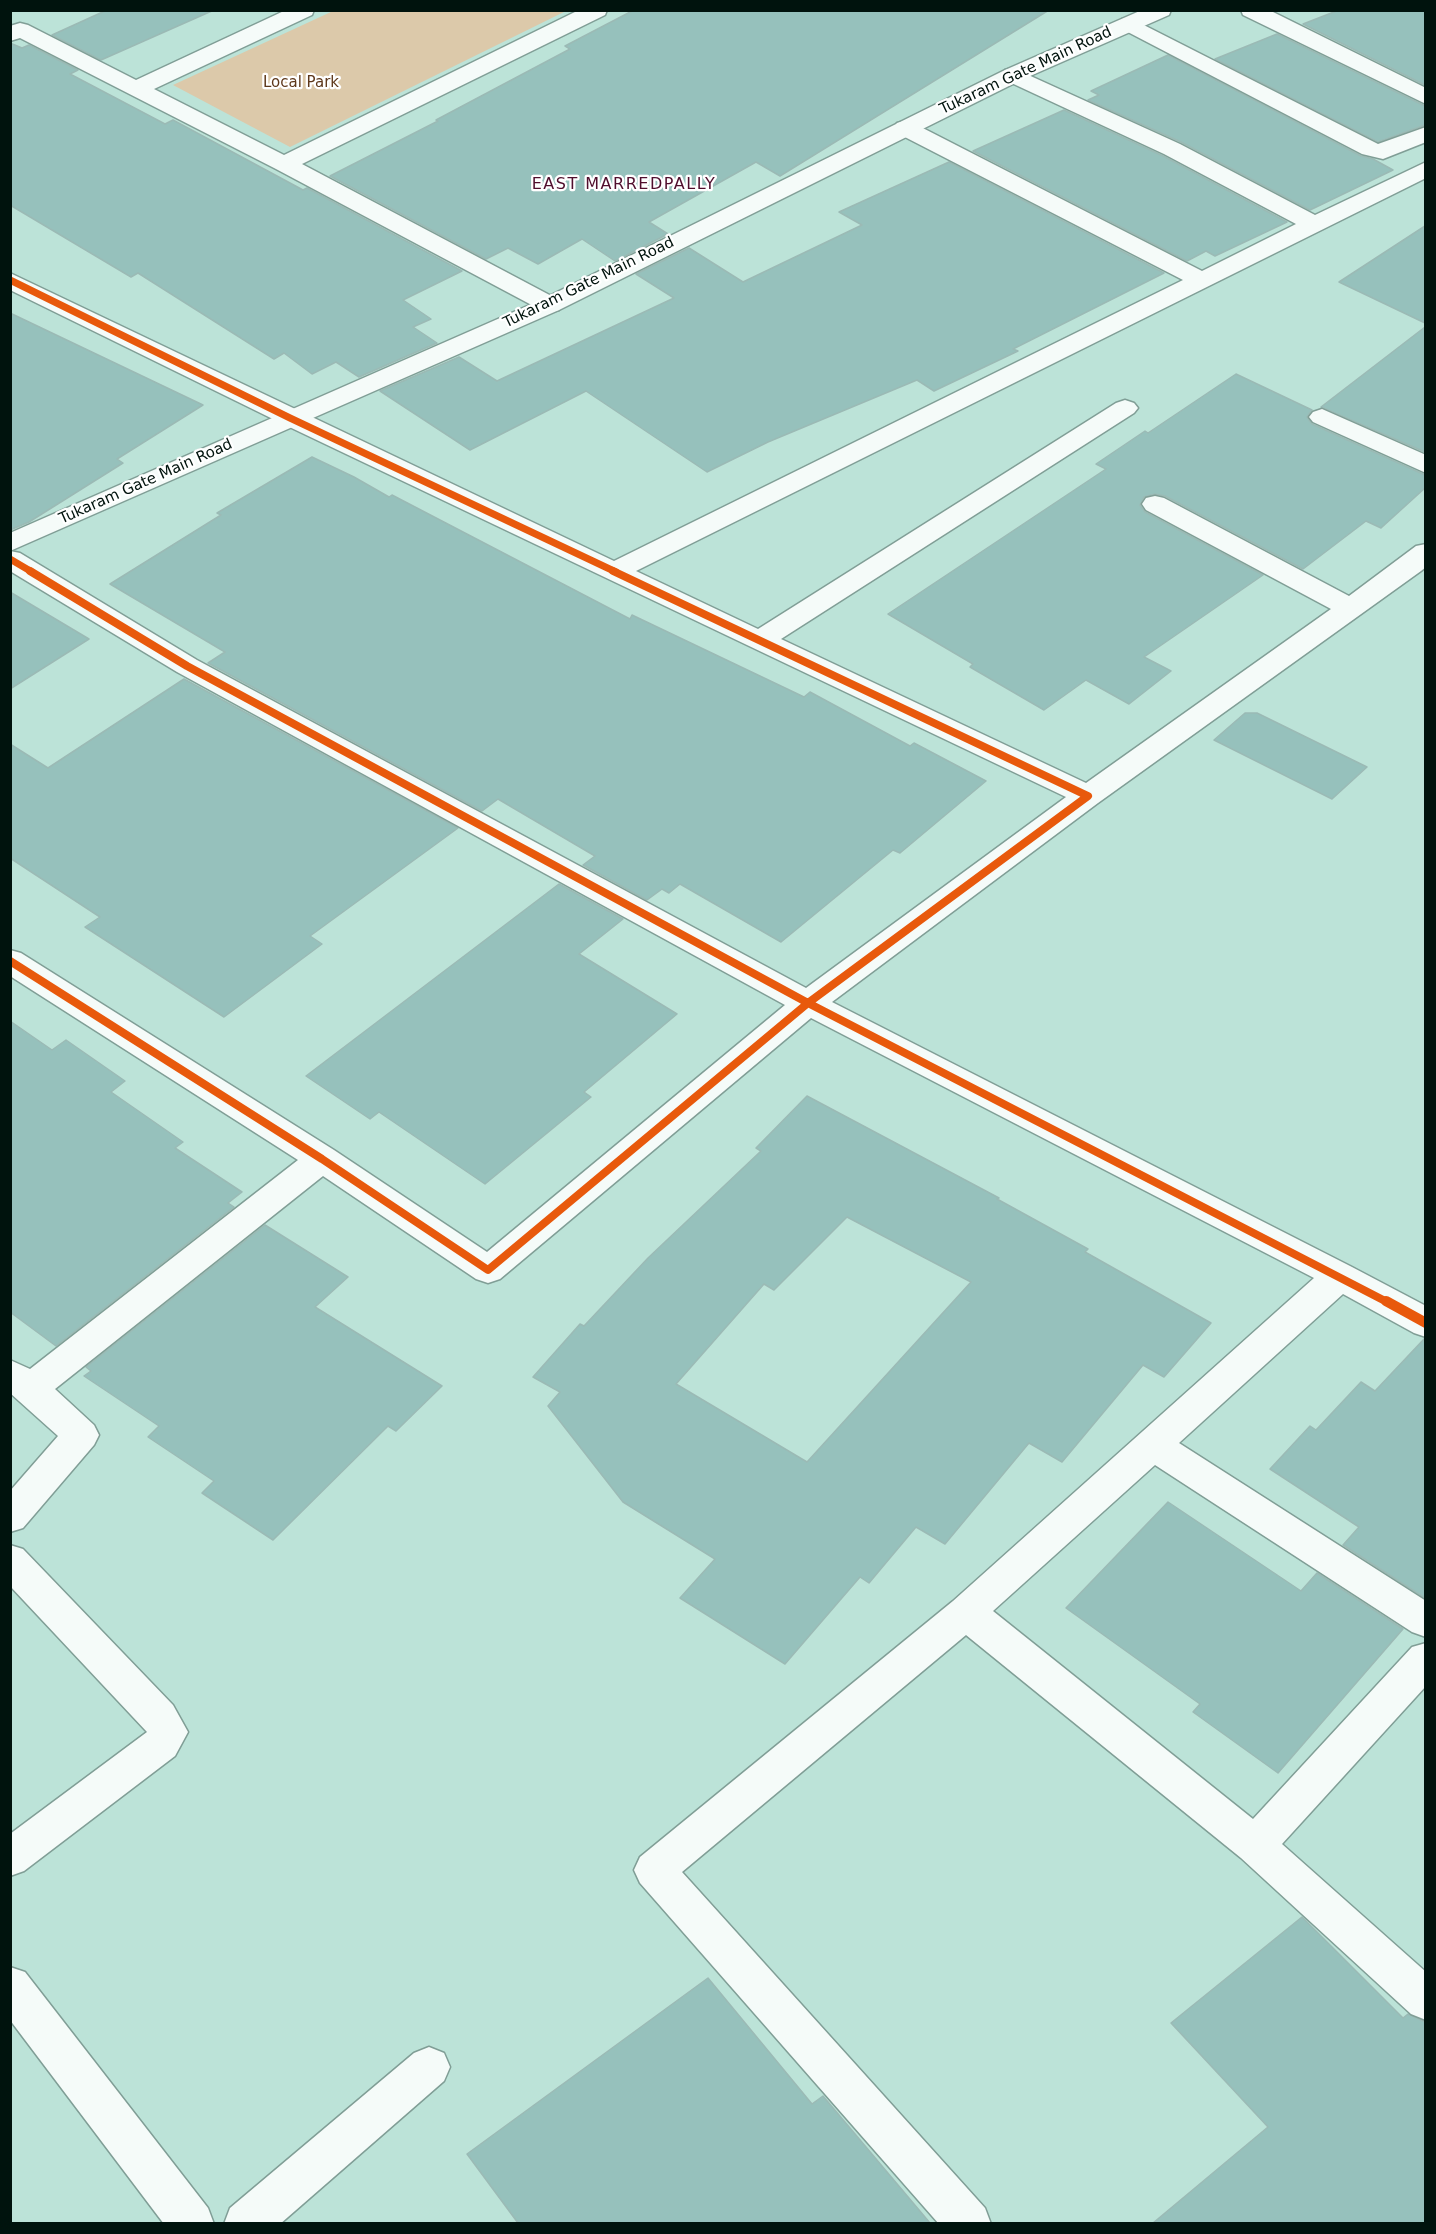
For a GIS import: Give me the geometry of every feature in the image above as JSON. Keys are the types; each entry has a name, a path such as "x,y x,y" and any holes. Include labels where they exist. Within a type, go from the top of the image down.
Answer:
{"street":[{"path":"136,89 304,10"},
{"path":"284,165 597,10"},
{"name":"Tukaram Gate Main Road","path":"10,543 550,305 1013,75 1161,10"},
{"path":"1251,10 1425,97"},
{"path":"1130,24 1370,150 1383,152 1425,134"},
{"path":"10,34 20,30 550,305"},
{"path":"1013,75 1172,148 1314,224"},
{"path":"905,128 1202,280"},
{"path":"615,571 1425,169"},
{"path":"10,280 290,418 1088,796"},
{"path":"760,640 1125,408"},
{"path":"1322,417 1425,465"},
{"path":"1155,504 1350,608"},
{"path":"10,962 322,1158 488,1270 808,1003 1088,796 1411,565 1425,552"},
{"path":"10,560 187,666 808,1003 1340,1276 1425,1323"},
{"path":"10,1517 81,1434 21,1381 322,1158"},
{"path":"969,2223 654,1870 966,1612 1340,1276"},
{"path":"1152,1444 1425,1621"},
{"path":"10,1560 159,1717 168,1732 161,1744 10,1858"},
{"path":"966,1612 1255,1845 1425,2000"},
{"path":"1255,1845 1425,1659"},
{"path":"10,1986 192,2223"},
{"path":"246,2223 429,2067"}],"green space":[{"name":"Local Park","path":"333,11 566,11 290,147 173,85"}],"building":[{"path":"107,10 214,10 101,60 52,35"},
{"path":"634,10 1049,10 780,176 756,162 649,222 668,234 615,261 582,239 538,264 508,248 486,259 330,176 438,121 436,120 570,49 565,46"},
{"path":"1339,10 1425,10 1425,85 1303,24"},
{"path":"1277,34 1425,106 1425,125 1378,142 1215,59"},
{"path":"10,43 22,48 29,45 78,70 70,74 165,124 173,120 303,190 307,188 462,271 403,300 431,319 413,327 437,343 359,377 336,362 312,374 284,353 274,359 138,273 131,277 10,205"},
{"path":"1168,55 1361,156 1373,159 1393,170 1310,210 1181,142 1088,100 1099,95 1091,91"},
{"path":"1064,110 1163,156 1287,222 1215,256 1206,251 1187,261 973,151"},
{"path":"949,162 1164,273 1013,349 1018,351 934,391 917,380 768,442 707,472 586,391 470,450 380,391 459,357 497,381 674,298 636,274 689,248 743,282 862,225 839,212"},
{"path":"1425,226 1425,323 1339,282"},
{"path":"10,313 203,405 117,459 123,463 29,522 10,530"},
{"path":"1425,327 1425,452 1321,407"},
{"path":"1236,374 1312,410 1307,417 1312,424 1425,475 1425,488 1381,528 1366,521 1303,569 1165,496 1155,494 1144,497 1140,505 1145,512 1263,575 1144,657 1171,671 1129,704 1086,680 1044,710 970,667 973,664 888,614 1106,469 1096,464 1145,431 1148,433"},
{"path":"312,457 389,497 392,495 630,619 632,615 804,697 810,692 910,746 914,743 986,781 900,853 893,850 781,942 680,884 669,893 662,889 647,900 583,865 595,856 498,799 482,811 208,663 225,652 110,584 221,515 217,513"},
{"path":"10,592 89,639 10,689"},
{"path":"184,679 458,828 310,936 322,944 224,1017 85,927 100,917 10,858 10,744 48,768"},
{"path":"1245,713 1257,713 1367,767 1332,799 1214,740"},
{"path":"559,884 623,919 579,954 677,1014 584,1092 591,1097 485,1184 379,1112 370,1119 306,1076"},
{"path":"10,1021 52,1050 66,1040 125,1081 111,1092 183,1142 175,1148 242,1192 228,1203 234,1207 56,1346 10,1312"},
{"path":"807,1096 999,1198 997,1199 1088,1249 1085,1252 1211,1323 1164,1377 1143,1365 1062,1462 1029,1443 945,1544 916,1527 869,1583 860,1577 785,1664 680,1598 715,1559 623,1502 548,1406 560,1392 533,1377 580,1324 584,1326 648,1258 761,1151 756,1148","holes":["847,1217 971,1282 807,1462 676,1384 764,1284 774,1290"]},
{"path":"265,1225 348,1277 315,1307 442,1386 396,1431 388,1426 273,1540 202,1493 214,1481 148,1437 159,1426 84,1376 91,1371 86,1367"},
{"path":"1424,1339 1425,1598 1343,1545 1359,1527 1270,1469 1310,1426 1316,1430 1361,1382 1375,1391"},
{"path":"1168,1502 1301,1591 1317,1573 1403,1629 1278,1773 1193,1712 1200,1704 1066,1608"},
{"path":"1302,1917 1403,2018 1408,2014 1425,2022 1425,2223 1153,2223 1268,2127 1171,2023"},
{"path":"708,1978 812,2104 823,2096 930,2223 518,2223 467,2154"}],"cycle path":[{"path":"10,280 290,418 1088,796 808,1003 488,1270 322,1159 10,961"},
{"path":"10,559 187,666 808,1003 1340,1276 1426,1323"}],"district":[{"name":"EAST MARREDPALLY","path":"624,185"}]}
